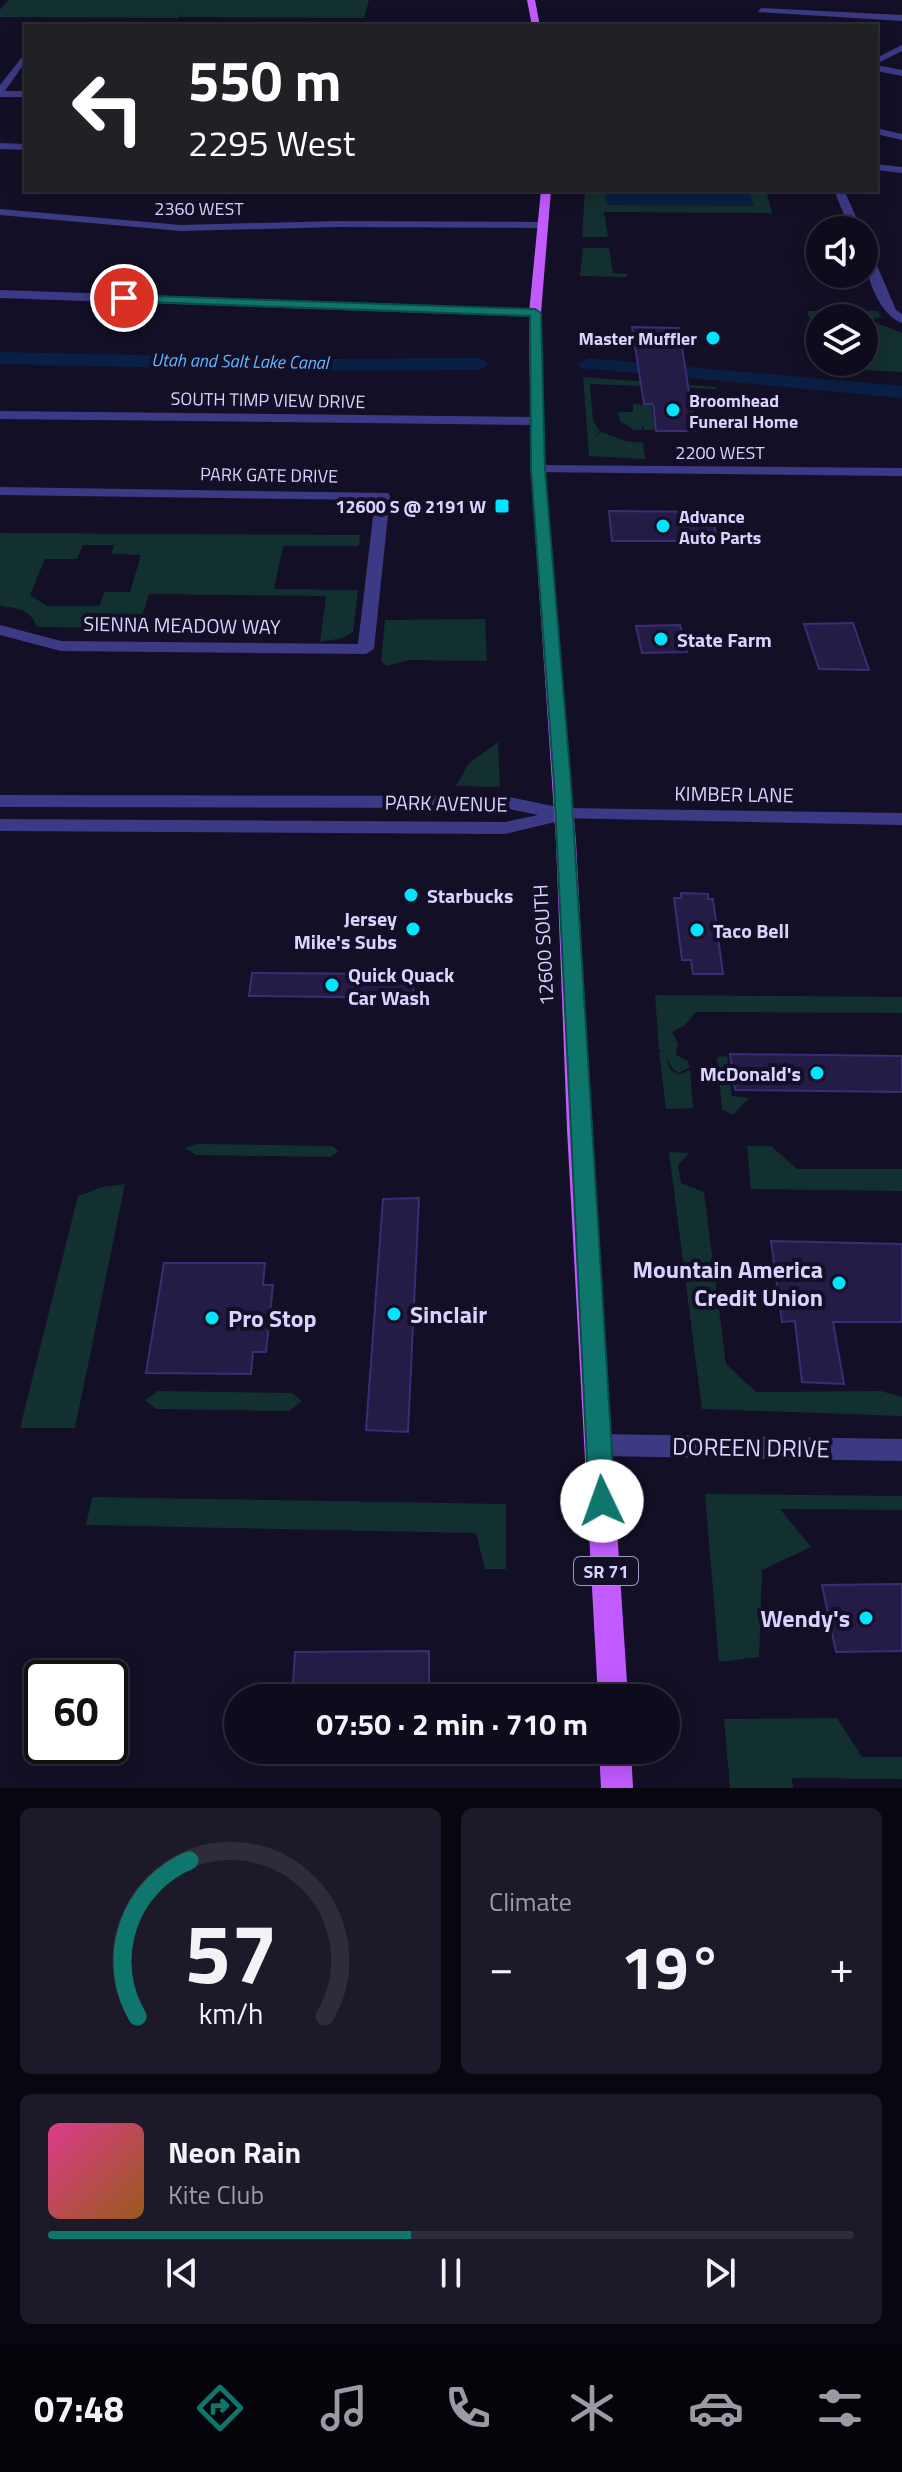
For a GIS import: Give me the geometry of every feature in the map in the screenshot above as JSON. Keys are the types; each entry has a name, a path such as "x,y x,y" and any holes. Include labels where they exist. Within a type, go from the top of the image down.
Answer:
{"main road":[{"path":"531,0 536,24"},
{"name":"12600 SOUTH","path":"546,192 535,313 538,469 565,814 612,1684"},
{"path":"616,1764 617,1788"}],"street":[{"path":"756,0 762,14 902,18"},
{"path":"890,45 902,47"},
{"path":"878,60 902,47"},
{"path":"0,93 24,58"},
{"path":"878,68 902,73"},
{"path":"0,93 24,94"},
{"path":"878,131 902,137"},
{"path":"0,146 24,147"},
{"path":"878,167 902,170"},
{"path":"840,192 850,216"},
{"name":"2360 WEST","path":"0,212 181,228 314,224 543,225"},
{"path":"878,282 891,312 902,319"},
{"path":"0,294 535,313"},
{"name":"SOUTH TIMP VIEW DRIVE","path":"0,415 536,421"},
{"name":"2200 WEST","path":"538,469 902,472"},
{"name":"PARK GATE DRIVE","path":"0,491 383,496 366,649"},
{"name":"SIENNA MEADOW WAY","path":"0,630 26,640 61,646 366,649"},
{"name":"PARK AVENUE","path":"0,801 505,802 565,814"},
{"name":"PARK AVENUE","path":"0,825 505,828 565,814"},
{"name":"KIMBER LANE","path":"565,814 902,819"},
{"name":"DOREEN DRIVE","path":"599,1445 902,1450"}],"green space":[{"path":"8,0 369,0 364,18 181,17 182,13 179,18 0,17 0,10"},
{"path":"585,192 767,192 772,213 604,212 608,237 582,237"},
{"path":"583,248 609,248 613,273 627,274 627,277 580,276"},
{"path":"878,324 902,333 902,372 878,371"},
{"path":"583,377 717,389 590,384 593,421 600,431 595,437 601,432 625,441 643,443 645,459 589,456"},
{"path":"633,404 651,405 655,430 643,430 646,423 641,430 634,430 620,421 618,412 633,412"},
{"path":"0,533 360,535 359,546 283,546 274,589 358,590 353,632 343,638 320,642 326,596 149,594 138,628 37,627 23,610 0,606","holes":["83,545 114,545 111,554 141,555 130,592 105,592 99,606 47,606 30,595 45,559 77,559"]},
{"path":"485,619 487,661 410,660 386,666 381,661 385,620"},
{"path":"498,742 500,787 456,786 469,763"},
{"path":"655,995 902,997 902,1013 696,1012 684,1026 672,1032 678,1044 676,1055 688,1061 689,1068 678,1073 666,1056 670,1069 678,1075 690,1070 693,1108 666,1109 659,1051 667,1053 659,1050"},
{"path":"727,1056 732,1096 749,1098 733,1115 722,1109 717,1057"},
{"path":"197,1144 332,1146 339,1151 330,1157 196,1155 185,1148"},
{"path":"747,1146 771,1146 797,1169 902,1169 902,1191 751,1189"},
{"path":"669,1152 689,1153 678,1165 681,1183 704,1192 726,1364 756,1392 881,1391 902,1397 902,1416 702,1409"},
{"path":"125,1184 75,1428 20,1428 78,1196 102,1187"},
{"path":"158,1391 292,1393 302,1401 289,1411 156,1409 145,1400"},
{"path":"705,1494 902,1496 902,1510 780,1509 811,1547 762,1570 759,1657 719,1662"},
{"path":"92,1497 506,1504 506,1569 485,1569 476,1533 86,1525"},
{"path":"837,1718 862,1757 902,1757 902,1779 792,1778 793,1788 730,1788 724,1719"}],"water":[{"path":"605,192 750,192 754,206 607,205"}],"building":[{"path":"632,327 679,328 695,431 656,431 653,404 644,404"},
{"name":"Advance Auto Parts","path":"609,511 712,512 717,541 612,541"},
{"path":"853,623 869,670 819,669 804,624"},
{"name":"State Farm","path":"680,625 687,652 642,653 636,626"},
{"name":"Taco Bell","path":"681,893 708,894 708,899 713,899 723,974 693,974 691,960 682,960 674,898 681,898"},
{"name":"Quick Quack Car Wash","path":"252,973 414,974 413,998 249,996"},
{"name":"McDonald's","path":"730,1054 902,1056 902,1092 735,1090"},
{"name":"Sinclair","path":"419,1198 408,1432 366,1430 383,1199"},
{"name":"Mountain America Credit Union","path":"771,1241 902,1244 902,1322 833,1322 844,1384 802,1382 795,1321 782,1322"},
{"name":"Pro Stop","path":"164,1263 265,1263 263,1285 273,1285 266,1352 253,1352 251,1374 146,1373"},
{"name":"Wendy's","path":"902,1584 902,1651 836,1652 822,1585"},
{"path":"429,1651 429,1684 293,1684 295,1652"}],"waterway":[{"name":"Utah and Salt Lake Canal","path":"0,358 313,365 480,364"},
{"name":"Utah and Salt Lake Canal","path":"588,364 902,392"}],"place":[{"name":"Master Muffler","path":"713,338"},
{"name":"Broomhead Funeral Home","path":"673,410"},
{"name":"12600 S @ 2191 W","path":"502,506"},
{"name":"Advance Auto Parts","path":"663,526"},
{"name":"State Farm","path":"661,639"},
{"name":"Starbucks","path":"411,895"},
{"name":"Jersey Mike's Subs","path":"413,929"},
{"name":"Taco Bell","path":"697,930"},
{"name":"Quick Quack Car Wash","path":"332,985"},
{"name":"McDonald's","path":"817,1073"},
{"name":"Mountain America Credit Union","path":"839,1283"},
{"name":"Sinclair","path":"394,1314"},
{"name":"Pro Stop","path":"212,1318"},
{"name":"Wendy's","path":"866,1618"}],"route":[{"path":"124,298 535,313 538,469 563,784 579,1129 602,1501"}]}
